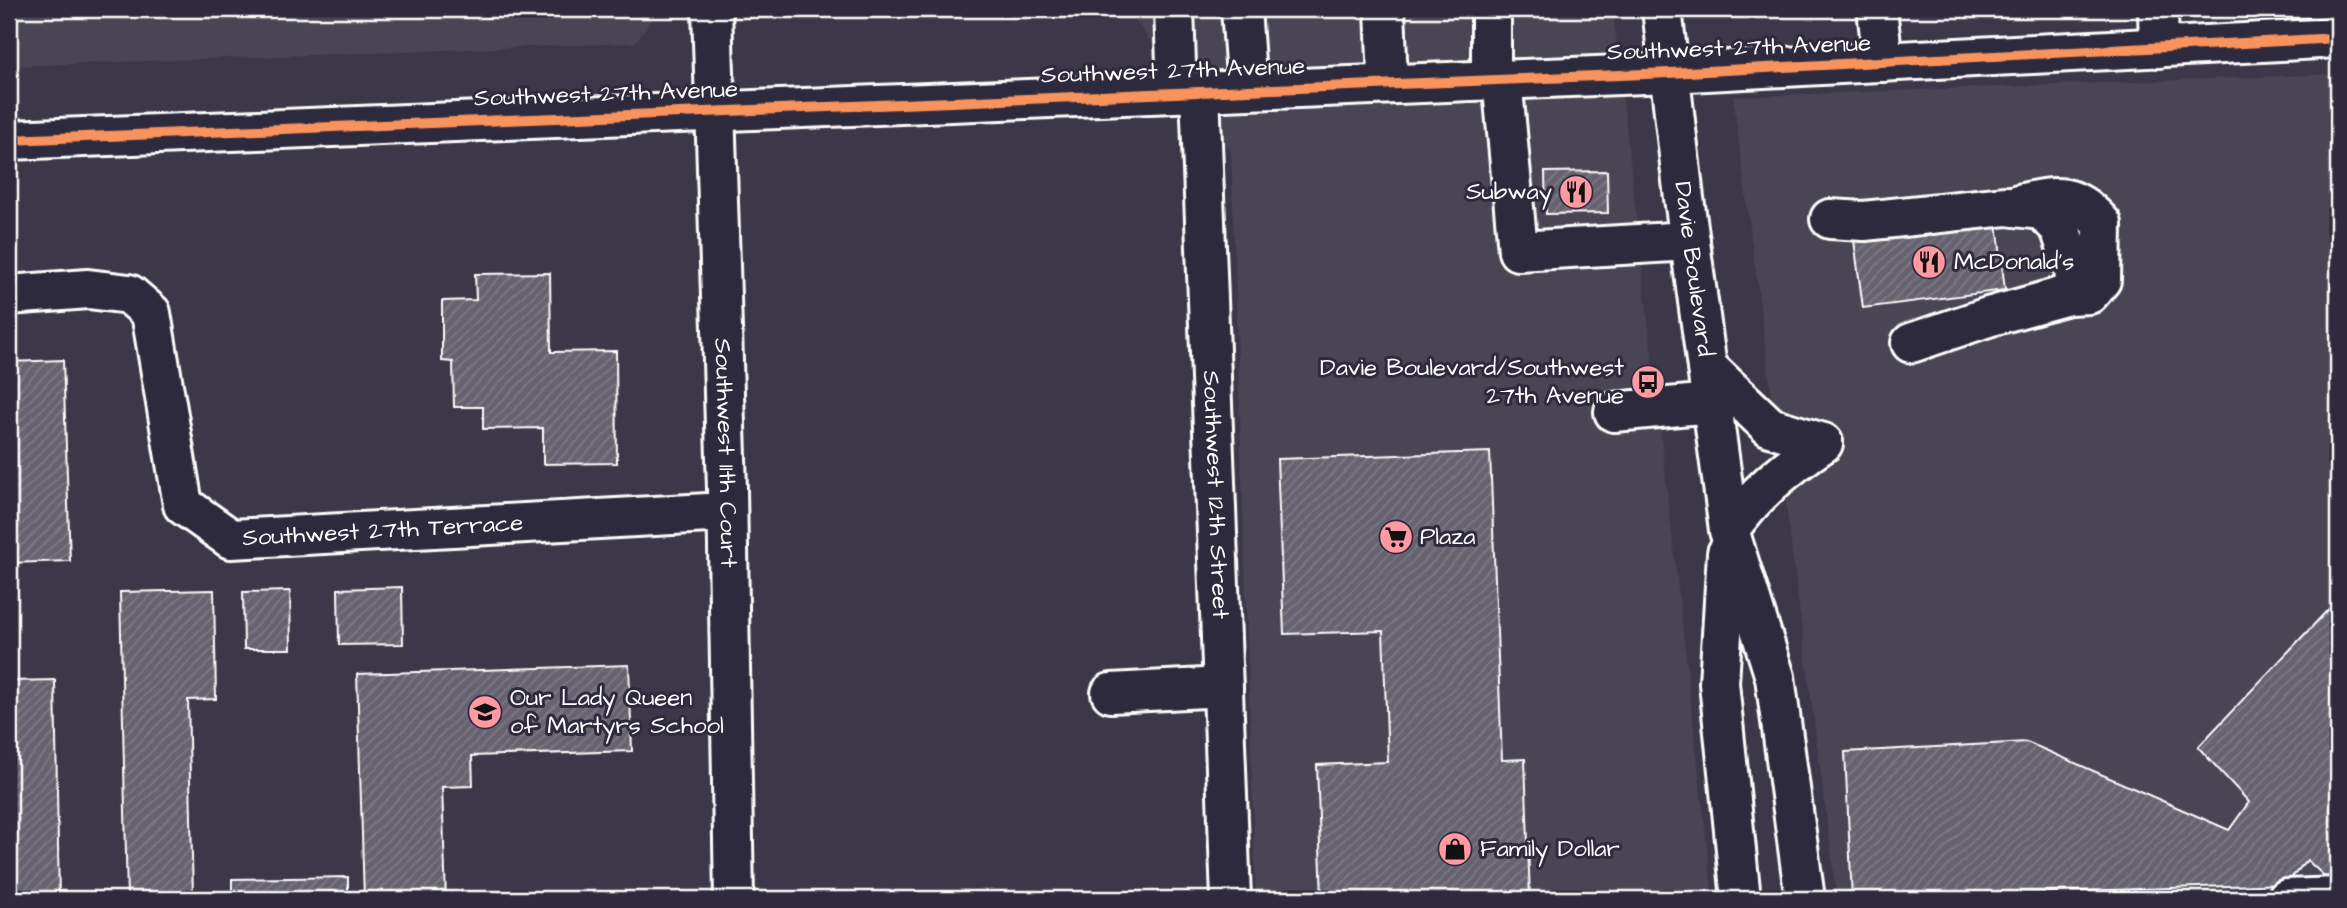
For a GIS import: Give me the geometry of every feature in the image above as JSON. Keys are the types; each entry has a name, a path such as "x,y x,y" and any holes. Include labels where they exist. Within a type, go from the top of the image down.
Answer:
{"street":[{"name":"Southwest 11th Court","path":"712,9 727,512 734,899"},
{"name":"Southwest 12th Street","path":"1174,9 1189,92 1223,687 1231,899"},
{"path":"1241,9 1247,89"},
{"path":"1385,9 1388,83"},
{"path":"1491,9 1518,251 1690,241"},
{"name":"Davie Boulevard","path":"1662,9 1729,530 1775,677 1805,899"},
{"path":"1877,9 1883,62"},
{"path":"2158,9 2159,48"},
{"name":"Southwest 27th Avenue","path":"9,139 1669,73 2338,38"},
{"path":"1830,219 1864,222 2010,206 2042,210 2060,228 2075,273 2074,286 2068,295 1988,317 1911,343"},
{"name":"Southwest 27th Terrace","path":"9,295 88,289 129,294 150,313 183,505 231,539 727,512"},
{"path":"1614,412 1709,385 1770,427 1823,443 1788,466 1750,499 1729,530"},
{"name":"Davie Boulevard","path":"1729,530 1719,683 1741,899"},
{"path":"1111,693 1223,687"},
{"path":"2287,899 2338,897"}],"shaded area":[{"path":"12,9 659,9 635,43 13,66"},
{"path":"1131,9 1613,9 1713,899 1256,899 1231,152 1131,15"},
{"path":"2338,74 2338,899 1837,899 1733,97"}],"building":[{"name":"Subway","path":"1607,171 1608,213 1546,214 1545,172"},
{"name":"McDonald's","path":"1996,215 2005,290 1863,308 1853,233"},
{"path":"550,273 551,352 616,351 617,463 543,464 543,428 483,429 483,407 454,407 453,362 442,361 442,301 476,300 475,274"},
{"path":"63,360 70,561 9,563 9,362"},
{"path":"1490,452 1502,760 1525,759 1530,899 1322,899 1317,765 1388,762 1383,631 1284,634 1277,459"},
{"path":"402,587 403,644 339,645 338,589"},
{"path":"214,590 216,699 188,700 193,896 219,895 219,899 127,899 120,592"},
{"path":"290,591 291,649 244,649 243,592"},
{"path":"2338,599 2338,889 2307,860 2286,884 1852,899 1845,752 2027,742 2229,830 2249,802 2198,747"},
{"path":"629,665 632,751 472,756 473,786 442,787 446,899 364,899 357,674"},
{"path":"55,680 59,899 9,899 9,681"},
{"path":"348,877 348,899 232,899 232,879"}],"cycle path":[{"path":"9,140 1669,73 2338,38"}],"place":[{"name":"Subway","path":"1576,192"},
{"name":"McDonald's","path":"1929,262"},
{"name":"Davie Boulevard/Southwest 27th Avenue","path":"1648,382"},
{"name":"Plaza","path":"1396,537"},
{"name":"Our Lady Queen of Martyrs School","path":"485,712"},
{"name":"Family Dollar","path":"1455,849"}]}
